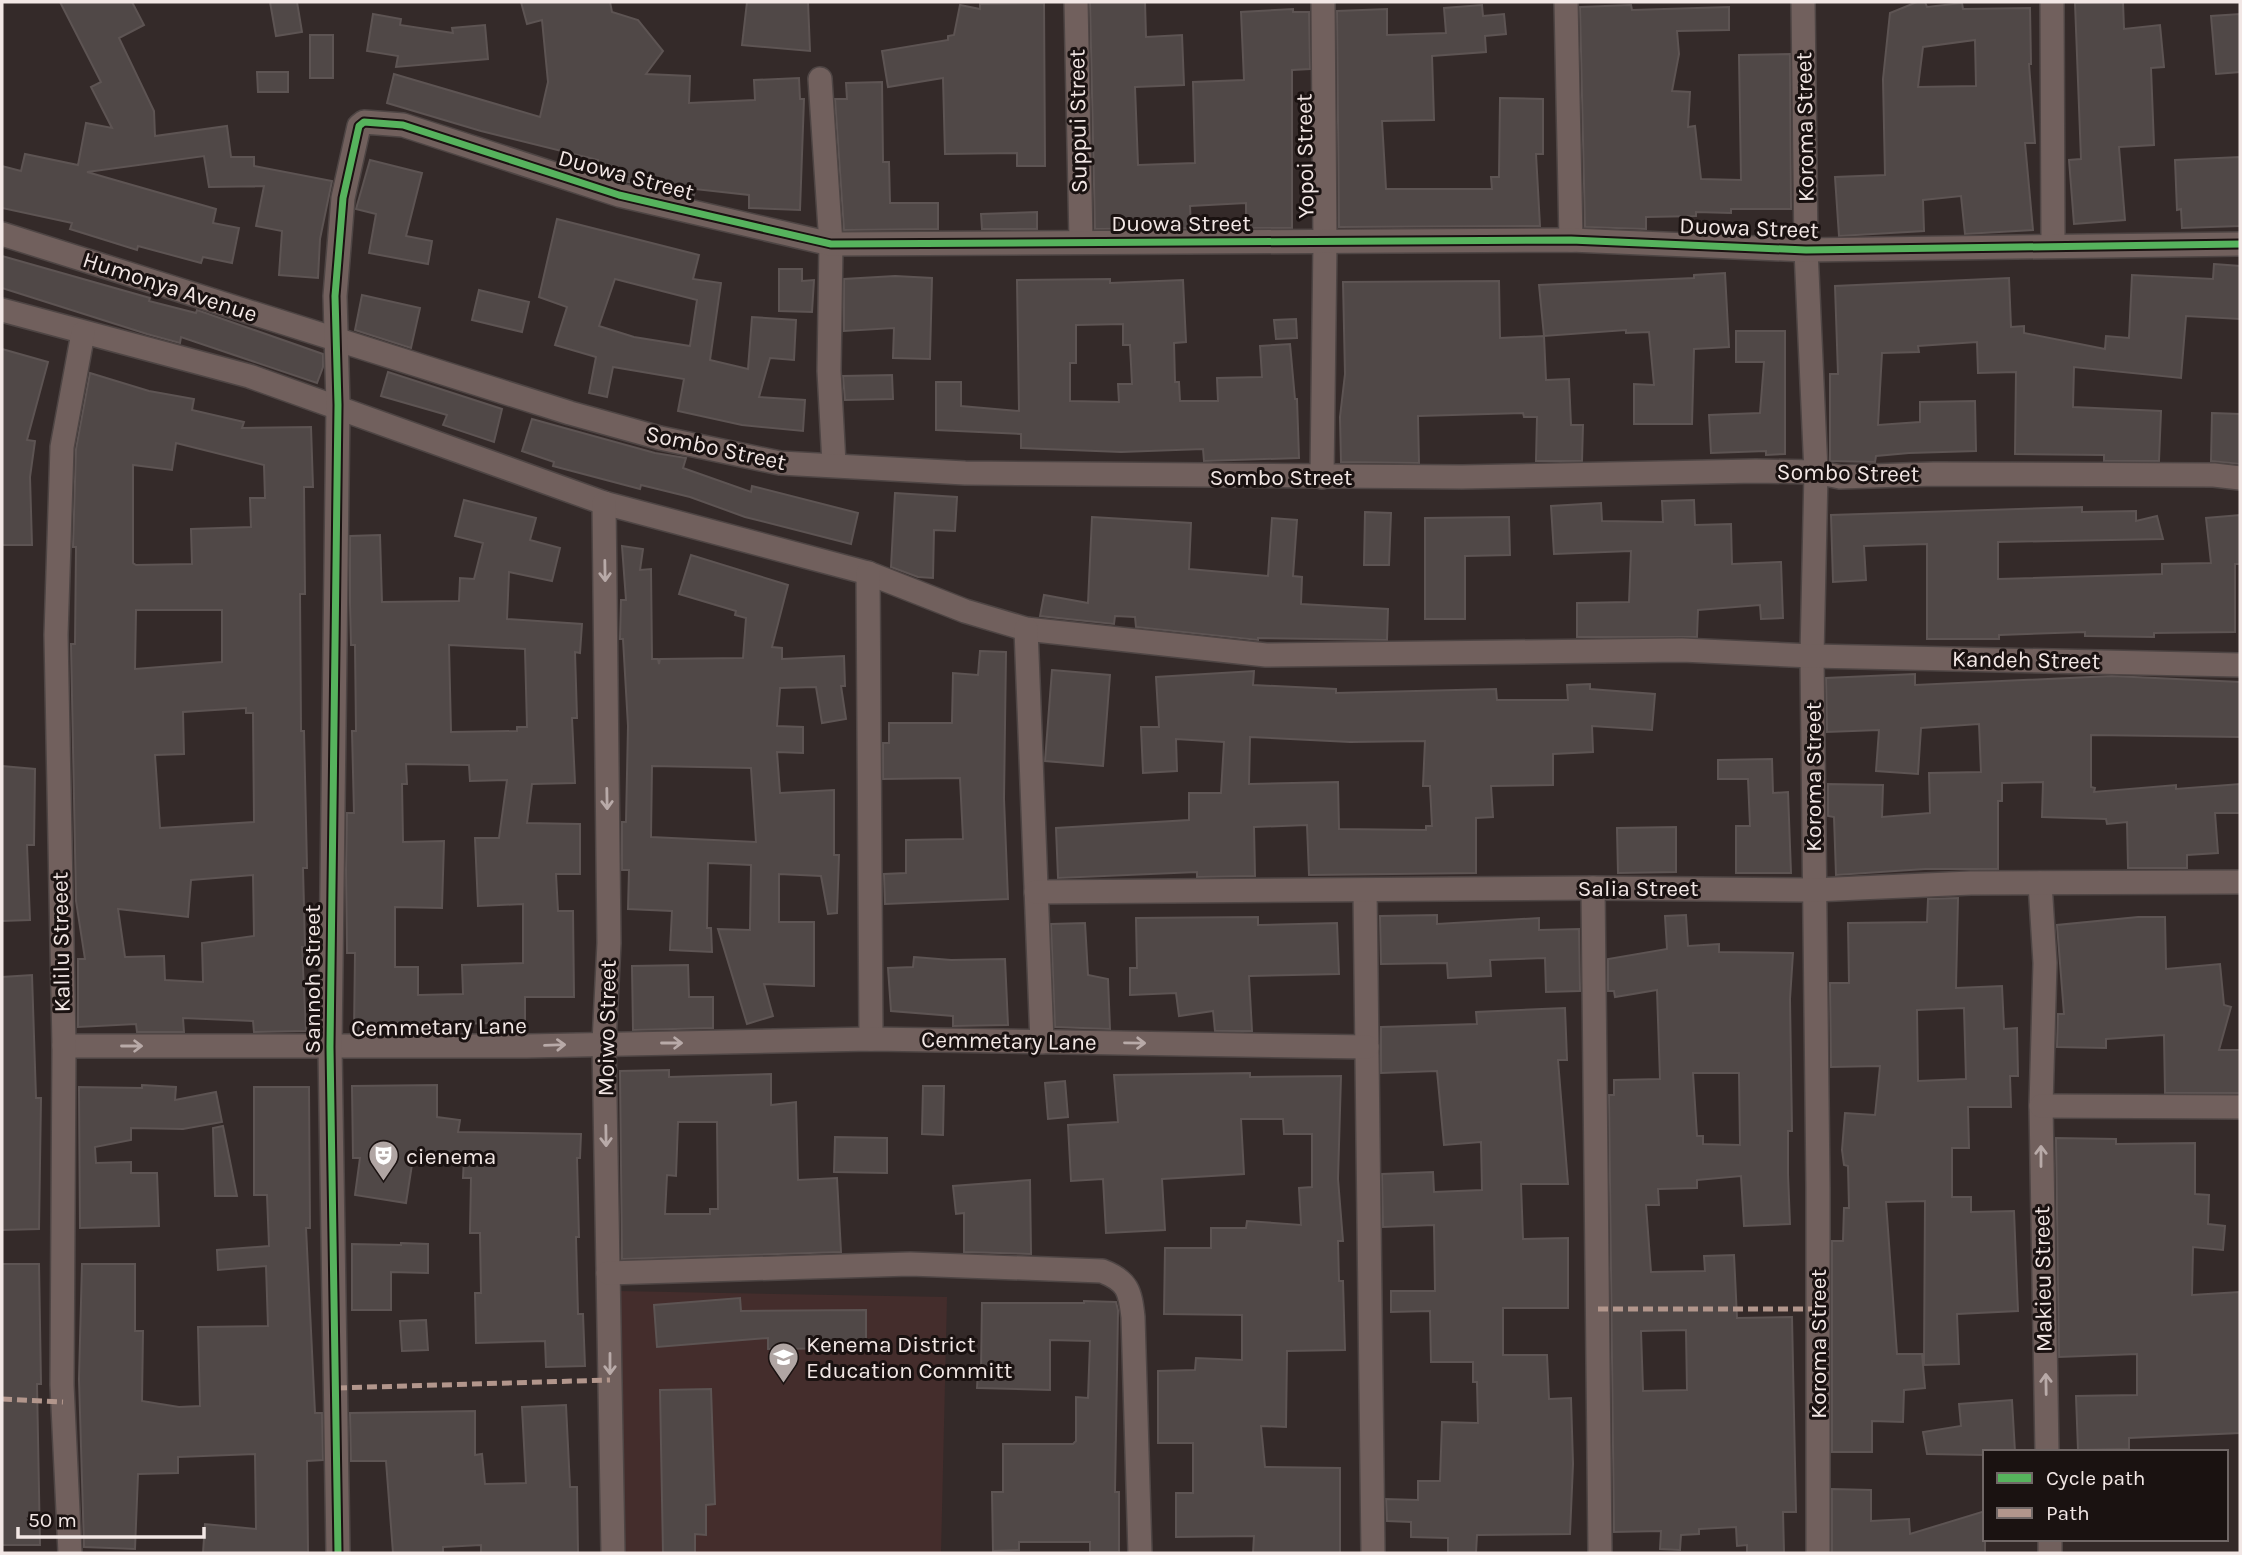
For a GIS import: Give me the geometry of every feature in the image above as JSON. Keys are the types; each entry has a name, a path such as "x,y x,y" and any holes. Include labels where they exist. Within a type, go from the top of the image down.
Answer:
{"street":[{"name":"Suppui Street","path":"1076,2 1081,241"},
{"name":"Yopoi Street","path":"1321,477 1325,243 1323,2"},
{"path":"1566,2 1571,240"},
{"name":"Koroma Street","path":"1803,2 1806,250 1816,472 1812,656 1818,1188 1818,1553"},
{"path":"2052,2 2053,245"},
{"path":"820,79 831,244 829,371 834,464"},
{"name":"Duowa Street","path":"338,342 337,243 343,198 359,126 371,120 440,136 552,176 619,195 831,244 1571,240 1806,250 2240,244"},
{"name":"Humonya Avenue","path":"2,234 338,342"},
{"name":"Kandeh Street","path":"2,310 248,376 338,405 427,442 604,503 868,573 965,611 1026,629 1266,655 1682,650 1812,656 2240,666"},
{"name":"Kalilu Streeet","path":"70,1553 62,1385 64,1046 56,635 62,447 83,333"},
{"name":"Sannoh Street","path":"338,342 330,1047 338,1553"},
{"name":"Sombo Street","path":"338,342 660,438 780,463 965,473 1321,477 1816,472 1840,477 1934,474 2214,475 2240,478"},
{"name":"Moiwo Street","path":"604,503 609,943 604,1043 613,1553"},
{"path":"868,573 871,1039"},
{"path":"1026,629 1042,1042"},
{"name":"Salia Street","path":"1036,892 1594,888 1814,890 2040,883 2240,882"},
{"name":"Makieu Street","path":"2040,883 2045,963 2040,1106 2048,1450"},
{"path":"1594,888 1600,1553"},
{"path":"1365,890 1373,1553"},
{"name":"Cemmetary Lane","path":"64,1046 330,1047 871,1039 1367,1047"},
{"path":"2040,1106 2240,1107"},
{"path":"608,1273 910,1264 1102,1270 1119,1278 1130,1295 1133,1317 1140,1553"}],"shaded area":[{"name":"Kenema District Education Committ","path":"617,1291 947,1297 941,1553 622,1553"}],"building":[{"path":"60,2 132,2 144,25 119,38 154,111 155,136 227,126 231,157 254,157 254,166 332,181 320,239 318,278 279,275 282,231 256,226 264,186 209,187 204,156 87,172 216,209 213,223 239,228 232,263 203,257 201,263 138,246 137,250 70,229 72,223 2,208 2,166 21,171 25,154 78,165 86,123 112,128 91,87 101,82"},
{"path":"270,2 297,2 302,32 276,36"},
{"path":"521,2 610,2 612,12 638,20 663,51 646,74 690,76 689,103 755,100 754,80 799,78 800,99 804,99 800,210 749,208 749,195 695,189 694,195 646,181 645,186 611,178 595,172 598,160 481,131 387,103 394,74 540,117 548,82 542,20 527,24"},
{"path":"747,2 808,2 810,51 742,45"},
{"path":"1090,2 1145,2 1146,37 1182,35 1184,85 1135,87 1138,165 1195,163 1193,82 1244,80 1241,12 1293,9 1293,12 1309,12 1310,69 1292,70 1292,228 1246,228 1246,203 1190,206 1191,228 1095,229"},
{"path":"1917,2 1925,2 1927,7 1962,3 1963,9 2030,8 2029,64 2035,143 2025,143 2033,230 1965,234 1961,196 1923,200 1924,231 1839,236 1835,177 1885,175 1883,79 1890,13","holes":["1975,40 1976,86 1918,87 1923,47"]},
{"path":"2123,2 2124,29 2160,25 2164,67 2151,68 2154,145 2119,147 2125,220 2074,224 2069,160 2081,159 2075,3"},
{"path":"1044,3 1045,166 1017,166 1017,153 945,154 943,78 888,87 882,51 948,40 948,36 954,35 960,5 980,9 980,4"},
{"path":"1482,5 1483,16 1504,14 1506,34 1485,36 1486,52 1432,56 1434,120 1382,121 1386,189 1492,189 1491,177 1499,177 1500,98 1543,99 1543,154 1536,154 1540,226 1339,227 1337,11 1387,9 1387,35 1446,33 1444,8"},
{"path":"1631,5 1632,10 1729,7 1729,30 1677,31 1679,54 1672,91 1690,92 1688,127 1695,126 1701,179 1741,180 1739,55 1790,54 1791,209 1731,209 1731,213 1696,212 1696,216 1646,217 1646,229 1585,227 1580,7"},
{"path":"373,14 401,19 400,25 453,33 452,28 485,25 488,59 396,67 398,56 367,51"},
{"path":"2240,14 2240,72 2216,74 2211,16"},
{"path":"310,35 333,35 333,78 310,78"},
{"path":"257,72 288,72 288,92 258,92"},
{"path":"882,82 883,162 889,162 890,203 938,203 938,229 844,230 835,99 847,99 846,83"},
{"path":"2240,157 2240,226 2182,228 2181,209 2177,210 2175,160"},
{"path":"370,160 422,173 406,236 432,241 428,264 369,253 376,214 356,209"},
{"path":"1037,212 1037,229 982,229 981,214"},
{"path":"557,219 699,255 693,279 721,283 710,360 748,369 752,317 796,320 794,360 770,358 759,397 805,400 803,431 742,425 678,411 684,379 613,367 607,397 589,393 596,357 555,345 567,307 539,297","holes":["615,279 697,300 690,346 634,337 599,326"]},
{"path":"2,256 150,298 149,301 196,313 197,310 323,354 323,367 317,383 181,337 180,343 147,334 2,288"},
{"path":"2214,264 2240,266 2240,319 2186,316 2181,378 2074,367 2073,407 2161,411 2159,461 2104,461 2104,455 2015,454 2016,372 1978,373 1977,342 1918,346 1919,352 1882,353 1878,425 1920,422 1920,402 1975,401 1976,451 1876,456 1875,462 1830,461 1830,374 1838,374 1835,286 2009,278 2011,327 2024,326 2024,333 2105,349 2106,336 2129,338 2132,275 2213,279"},
{"path":"779,269 802,269 802,281 814,280 812,312 779,311"},
{"path":"1725,273 1729,347 1694,349 1692,424 1634,424 1634,384 1654,385 1649,332 1626,333 1626,330 1544,336 1539,285 1694,278 1694,275"},
{"path":"895,276 932,278 930,359 893,358 894,328 844,331 844,279"},
{"path":"1110,279 1110,283 1183,280 1186,342 1174,343 1175,382 1179,382 1180,401 1218,401 1217,378 1262,377 1260,346 1290,344 1297,399 1299,458 1204,461 1203,449 1121,452 1021,448 1021,434 936,430 936,382 961,382 961,406 1019,411 1017,280","holes":["1123,324 1123,345 1130,345 1132,384 1118,384 1119,402 1070,401 1070,363 1076,363 1076,325"]},
{"path":"1499,281 1500,338 1544,336 1546,380 1569,379 1571,425 1583,425 1582,461 1536,461 1537,417 1524,417 1523,413 1418,416 1419,463 1341,462 1340,417 1345,374 1343,282"},
{"path":"479,290 529,302 522,332 472,320"},
{"path":"362,295 420,308 411,348 355,330"},
{"path":"1296,319 1297,338 1276,339 1274,320"},
{"path":"1736,331 1785,331 1785,454 1766,455 1766,451 1711,453 1709,415 1760,413 1764,362 1736,362"},
{"path":"2,349 48,362 27,440 35,441 30,477 32,545 2,545"},
{"path":"388,372 502,409 494,442 443,425 447,415 381,396"},
{"path":"90,373 149,391 194,399 192,410 244,422 242,428 311,427 313,487 304,487 305,594 300,594 301,731 304,731 307,868 303,868 305,947 302,947 306,1031 254,1032 253,1021 183,1018 184,1032 137,1032 136,1024 78,1027 78,959 85,959 76,901 71,644 75,644 76,547 73,547 76,449","holes":["176,443 264,465 265,498 250,498 251,527 191,529 192,564 136,565 133,563 133,465 172,470","136,610 222,610 222,662 135,669","246,708 246,713 253,713 254,822 160,828 155,755 184,754 183,712","253,875 254,936 202,943 203,982 165,980 164,956 125,957 118,909 188,917 191,880"]},
{"path":"892,375 893,399 845,400 843,376"},
{"path":"2212,413 2240,414 2240,464 2211,461"},
{"path":"532,419 655,453 686,458 683,468 751,492 752,486 858,513 851,544 745,517 690,497 641,485 640,489 553,466 554,462 522,451"},
{"path":"895,493 957,497 955,531 934,530 933,578 918,577 891,567"},
{"path":"464,500 536,518 530,540 560,548 552,581 509,572 507,619 582,624 580,653 575,652 577,718 572,718 575,783 532,784 527,823 580,824 580,874 556,874 558,911 573,911 574,997 525,997 525,1022 458,1024 458,1031 354,1032 355,953 347,953 346,870 347,813 354,813 352,731 356,731 355,645 351,645 350,536 380,535 382,602 459,601 460,578 474,579 483,543 455,536","holes":["449,645 525,649 527,727 517,727 517,731 451,732","406,764 469,765 470,781 507,780 499,838 475,838 478,906 523,904 523,963 462,965 463,994 418,995 418,967 395,967 395,907 442,908 444,841 403,842 402,784 407,784"]},
{"path":"1694,500 1695,525 1731,524 1732,564 1781,562 1783,618 1761,619 1760,605 1698,610 1697,637 1577,637 1577,603 1629,602 1631,551 1554,554 1551,506 1601,503 1602,521 1663,522 1662,501"},
{"path":"2082,507 2082,512 2136,511 2136,521 2157,516 2163,539 1998,542 1998,579 2162,574 2162,564 2211,563 2206,518 2240,515 2240,564 2235,564 2235,632 2154,633 2154,637 2085,636 2085,632 1999,635 1999,639 1927,639 1927,544 1864,546 1866,580 1833,582 1831,515"},
{"path":"1365,512 1391,513 1389,565 1364,565"},
{"path":"1092,517 1191,523 1189,569 1268,576 1272,518 1297,520 1293,576 1302,577 1301,604 1388,609 1387,640 1258,640 1136,627 1135,617 1115,616 1114,624 1040,616 1044,595 1088,603"},
{"path":"1509,517 1510,555 1465,556 1465,619 1425,619 1425,518"},
{"path":"622,546 643,549 640,570 651,569 652,659 658,659 659,664 660,659 743,658 746,618 735,615 736,611 679,594 691,555 788,585 772,647 782,648 782,659 844,656 845,686 841,686 846,719 822,723 816,687 780,688 777,726 803,727 803,753 777,752 780,793 834,790 834,855 839,855 837,913 828,914 821,876 779,874 779,922 814,922 814,986 764,984 773,1016 747,1024 718,929 750,930 751,865 708,863 707,928 711,928 712,952 670,950 672,911 628,909 629,870 622,870 622,822 626,822 628,726 623,639 620,639 621,600 626,600","holes":["652,766 751,768 756,842 651,837"]},
{"path":"980,651 1006,652 1004,799 1008,899 885,904 884,874 906,873 906,840 963,839 960,778 883,779 883,743 889,743 889,723 952,723 953,673 978,675"},
{"path":"1052,670 1110,675 1103,766 1045,761"},
{"path":"1254,671 1253,685 1336,689 1336,693 1496,689 1497,700 1568,700 1567,685 1590,684 1590,689 1655,694 1652,730 1592,726 1593,752 1553,754 1553,785 1491,786 1493,817 1476,818 1476,873 1309,875 1307,825 1254,827 1255,876 1197,877 1197,872 1058,878 1056,828 1189,820 1189,793 1221,793 1224,742 1176,739 1177,771 1143,773 1141,727 1159,727 1156,677","holes":["1250,737 1350,742 1425,741 1423,786 1430,786 1432,826 1426,826 1426,830 1339,829 1338,782 1249,784"]},
{"path":"1915,674 1915,685 2112,676 2240,682 2240,737 2091,735 2091,787 2095,788 2094,792 2176,785 2176,789 2240,784 2240,813 2215,813 2218,853 2187,855 2187,868 2128,868 2127,822 2107,824 2106,819 2042,817 2043,782 2002,783 2002,801 1998,801 1998,869 1925,869 1836,875 1834,817 1828,816 1828,784 1883,785 1882,817 1930,813 1929,773 1981,772 1979,724 1921,728 1918,774 1876,771 1879,730 1827,732 1826,678"},
{"path":"1772,759 1773,793 1788,792 1791,873 1736,873 1736,826 1750,826 1748,779 1718,779 1718,760"},
{"path":"2,766 35,769 34,845 27,845 30,920 2,921"},
{"path":"1676,827 1676,872 1618,873 1617,828"},
{"path":"1958,898 1956,988 2002,986 2004,1029 2017,1028 2018,1076 2010,1076 2011,1107 1968,1107 1969,1148 1952,1148 1952,1197 1971,1197 1971,1212 2014,1211 2018,1311 1957,1314 1959,1364 1924,1365 1925,1201 1886,1202 1897,1354 1922,1354 1925,1388 1904,1390 1903,1422 1872,1421 1872,1452 1832,1452 1832,1241 1843,1241 1844,1208 1849,1208 1848,1166 1844,1165 1842,1150 1845,1113 1875,1115 1880,1066 1831,1067 1830,983 1849,983 1848,923 1927,922 1928,899","holes":["1964,1008 1966,1079 1918,1081 1917,1010"]},
{"path":"1437,915 1437,924 1539,918 1539,930 1579,929 1580,991 1546,992 1545,958 1490,960 1491,976 1448,978 1447,963 1381,964 1380,916"},
{"path":"1686,915 1688,946 1719,944 1719,952 1793,953 1790,999 1792,1131 1788,1131 1790,1224 1744,1226 1741,1176 1697,1180 1697,1188 1658,1189 1659,1205 1646,1205 1651,1272 1705,1271 1704,1256 1734,1255 1737,1318 1792,1317 1796,1512 1783,1512 1784,1553 1747,1553 1747,1545 1737,1546 1736,1527 1699,1529 1699,1534 1681,1535 1680,1550 1660,1549 1661,1531 1614,1532 1609,1095 1614,1095 1614,1080 1660,1079 1657,990 1615,997 1614,991 1608,991 1608,959 1667,949 1665,916","holes":["1693,1073 1739,1073 1740,1145 1703,1144 1703,1136 1697,1136","1686,1330 1687,1390 1643,1391 1641,1331"]},
{"path":"1258,917 1258,925 1337,923 1339,974 1249,976 1252,1031 1215,1031 1213,1011 1179,1016 1176,993 1130,995 1130,968 1137,968 1136,918"},
{"path":"2165,917 2166,969 2220,964 2224,1005 2231,1007 2219,1050 2240,1050 2240,1093 2165,1093 2164,1035 2106,1039 2106,1048 2057,1047 2058,1014 2064,1014 2057,925"},
{"path":"1085,923 1088,975 1108,979 1110,1029 1055,1027 1051,924"},
{"path":"914,957 951,960 1005,959 1008,1025 953,1026 953,1016 891,1011 888,968 913,967"},
{"path":"688,965 689,997 713,997 713,1028 633,1030 632,966"},
{"path":"32,975 36,1098 41,1098 39,1229 2,1230 2,977"},
{"path":"1565,1008 1567,1060 1558,1060 1568,1184 1521,1184 1523,1239 1568,1238 1568,1308 1503,1308 1503,1355 1547,1355 1549,1399 1571,1398 1573,1464 1570,1534 1477,1535 1476,1553 1448,1553 1448,1538 1411,1537 1411,1522 1387,1521 1386,1499 1418,1500 1418,1481 1440,1481 1442,1422 1478,1423 1477,1382 1473,1382 1473,1362 1431,1362 1430,1311 1391,1312 1391,1291 1435,1291 1434,1225 1383,1227 1382,1174 1433,1172 1434,1192 1482,1190 1481,1142 1444,1145 1437,1071 1381,1073 1381,1027 1477,1024 1476,1012"},
{"path":"669,1070 669,1077 771,1074 771,1105 796,1102 798,1180 837,1178 841,1252 622,1259 620,1071","holes":["678,1122 717,1122 718,1209 710,1209 710,1214 665,1214 667,1175 676,1176"]},
{"path":"1250,1073 1250,1077 1341,1076 1338,1179 1343,1241 1338,1241 1339,1281 1343,1281 1345,1350 1287,1351 1286,1427 1261,1426 1265,1467 1340,1468 1340,1553 1253,1553 1254,1536 1176,1537 1176,1493 1193,1493 1193,1443 1158,1443 1158,1371 1195,1370 1196,1358 1242,1360 1242,1315 1164,1314 1165,1248 1211,1248 1211,1228 1246,1228 1247,1221 1301,1225 1299,1188 1312,1187 1312,1134 1284,1134 1283,1119 1241,1119 1244,1174 1162,1179 1165,1230 1106,1233 1103,1179 1071,1181 1068,1125 1118,1122 1114,1075"},
{"path":"1065,1081 1068,1117 1048,1119 1045,1083"},
{"path":"142,1085 176,1087 175,1100 216,1092 222,1122 183,1129 131,1128 131,1140 95,1147 96,1163 131,1162 131,1173 157,1173 159,1226 80,1228 79,1087 142,1088"},
{"path":"437,1085 437,1117 460,1120 458,1132 581,1134 580,1158 577,1158 579,1237 576,1237 578,1314 583,1314 585,1366 546,1367 545,1341 476,1343 475,1293 481,1293 480,1233 470,1233 471,1178 463,1178 464,1158 413,1158 406,1203 355,1195 360,1158 353,1158 352,1086"},
{"path":"923,1086 944,1086 943,1135 922,1134"},
{"path":"254,1087 309,1087 310,1228 306,1228 315,1413 322,1413 323,1460 307,1461 308,1552 203,1553 205,1524 256,1529 255,1454 178,1457 178,1473 138,1474 135,1549 84,1547 79,1379 82,1264 135,1264 135,1331 143,1331 142,1401 179,1407 200,1406 198,1327 268,1326 266,1266 218,1270 217,1250 269,1246 267,1195 254,1195"},
{"path":"223,1126 237,1196 215,1196 213,1128"},
{"path":"835,1137 887,1138 887,1173 834,1172"},
{"path":"2056,1138 2116,1139 2116,1144 2195,1143 2195,1194 2209,1195 2208,1224 2225,1226 2223,1250 2193,1247 2192,1295 2239,1292 2240,1433 2129,1438 2129,1449 2078,1450 2076,1396 2137,1395 2137,1354 2059,1357"},
{"path":"1030,1180 1031,1254 964,1252 964,1213 956,1214 953,1186"},
{"path":"352,1244 428,1244 428,1273 391,1272 391,1310 352,1310"},
{"path":"2,1264 39,1264 41,1384 37,1384 40,1545 2,1545"},
{"path":"740,1298 741,1311 866,1310 866,1348 768,1349 768,1338 657,1347 654,1305"},
{"path":"1116,1302 1118,1310 1115,1492 1119,1492 1119,1552 1090,1552 1090,1542 1019,1542 1019,1550 993,1551 992,1492 1003,1492 1003,1444 1073,1444 1076,1441 1076,1397 1088,1398 1090,1341 1050,1340 1050,1390 977,1388 978,1370 981,1370 982,1303"},
{"path":"426,1320 428,1350 402,1351 400,1321"},
{"path":"711,1389 715,1504 706,1505 706,1535 695,1534 695,1553 663,1553 660,1390"},
{"path":"2012,1400 2015,1450 1983,1450 1983,1455 1927,1454 1923,1432 1961,1426 1959,1404"},
{"path":"566,1405 570,1487 577,1487 578,1553 481,1553 481,1545 443,1547 443,1553 393,1553 386,1461 351,1461 350,1413 475,1411 475,1455 482,1454 485,1484 526,1483 522,1407"},
{"path":"1832,1489 1871,1490 1871,1521 1909,1519 1910,1534 1983,1512 1985,1553 1832,1553"}],"marked path":[{"path":"1598,1309 1818,1309"},
{"path":"337,1388 610,1380"},
{"path":"2,1399 63,1402"}],"cycle path":[{"path":"338,1553 330,1047 338,405 335,296 343,198 359,126 364,122 403,125 619,195 831,244 1571,240 1806,250 2240,244"}],"place":[{"name":"cienema","path":"383,1183"},
{"name":"Kenema District Education Committ","path":"783,1384"}]}
